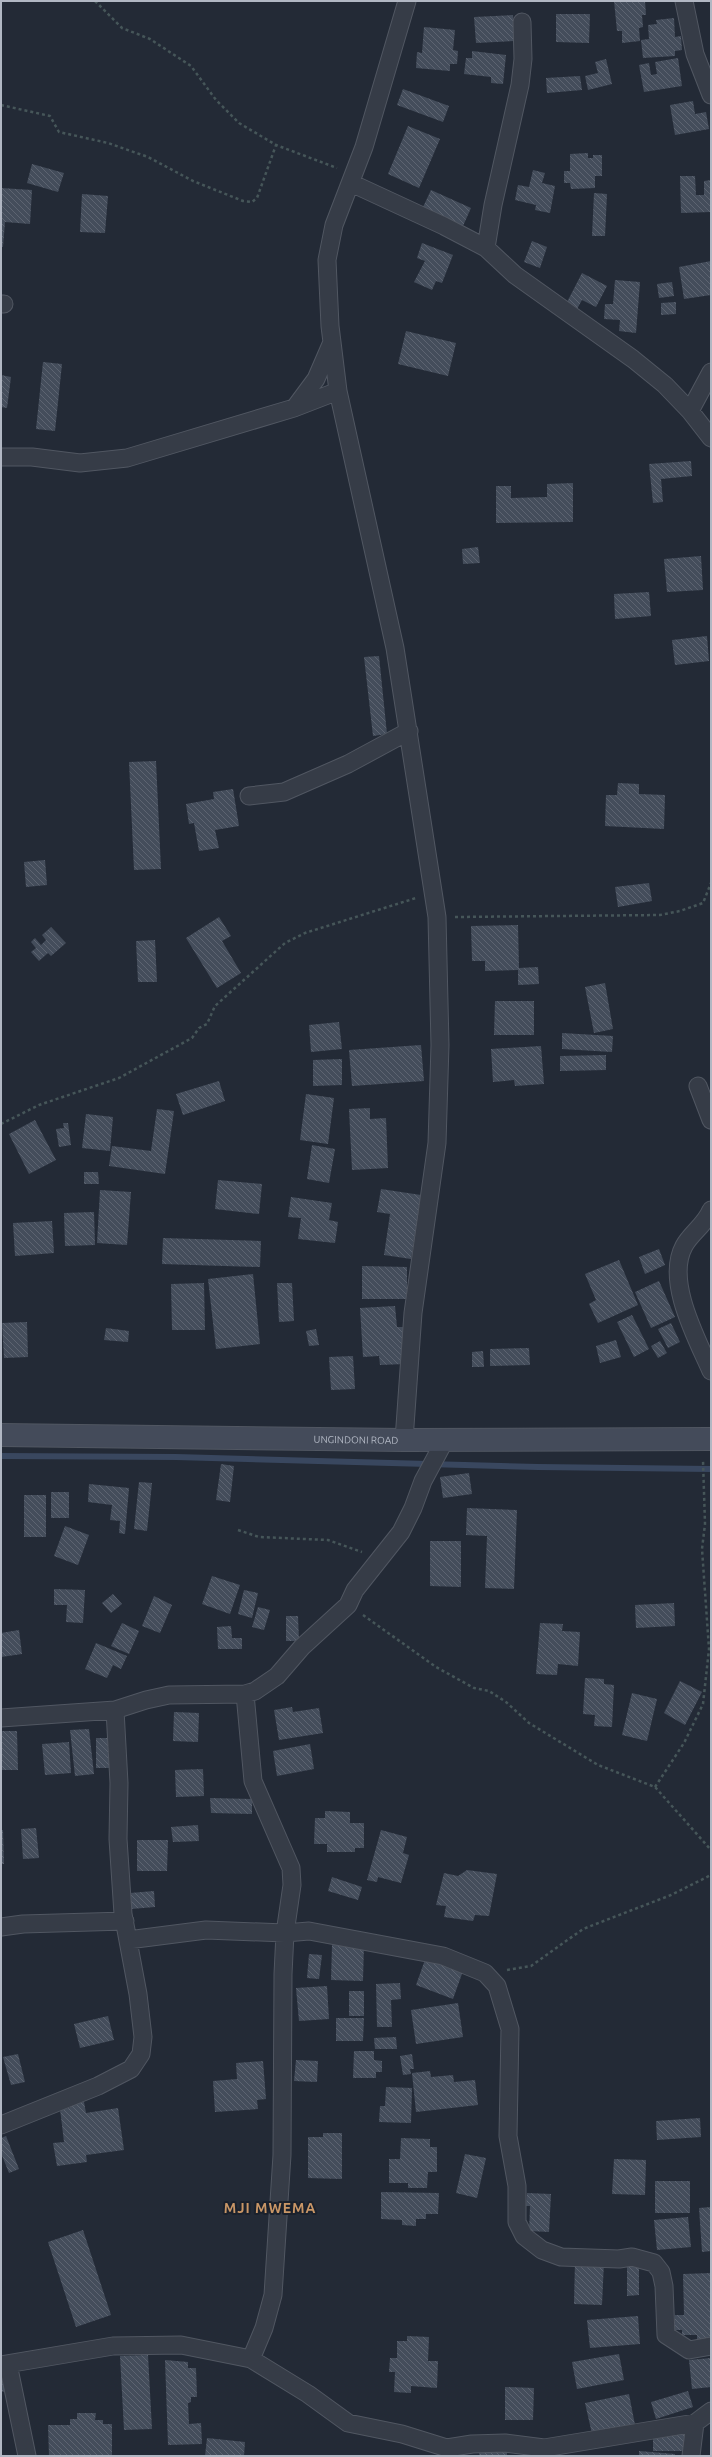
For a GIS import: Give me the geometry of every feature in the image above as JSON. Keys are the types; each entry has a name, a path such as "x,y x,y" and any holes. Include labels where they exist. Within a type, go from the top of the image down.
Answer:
{"main road":[{"name":"UNGINDONI ROAD","path":"1,1435 404,1440 707,1439"}],"street":[{"path":"404,1440 413,1313 437,1143 440,1046 437,917 409,731 384,592 338,391 332,342 327,260 334,224 353,179 407,1"},
{"path":"684,1 695,54 710,92"},
{"path":"486,248 520,85 523,59 522,22"},
{"path":"353,179 486,248 538,292 633,359 665,386 690,410 711,438"},
{"path":"294,408 309,391 332,342"},
{"path":"690,410 711,372"},
{"path":"1,457 32,457 80,463 102,462 127,458 294,408 338,391"},
{"path":"249,796 284,792 348,764 409,731"},
{"path":"698,1086 711,1120"},
{"path":"710,1214 684,1246 678,1268 683,1306 711,1371"},
{"path":"1,1718 115,1710 146,1700 169,1696 245,1694 255,1690 277,1676 302,1647 348,1605 355,1590 400,1532 413,1508 423,1481 445,1440"},
{"path":"245,1694 253,1781 291,1868 292,1885 285,1933 282,2155 273,2295 264,2328 251,2359"},
{"path":"1,2126 131,2069 141,2054 143,2037 125,1921 118,1840 119,1783 115,1710"},
{"path":"1,1927 24,1924 125,1921"},
{"path":"128,1940 206,1930 285,1933 309,1930 443,1956 485,1972 497,1986 510,2029 508,2136 518,2186 517,2222 524,2236 542,2250 561,2257 619,2259 632,2256 654,2263 660,2272 664,2286 666,2335 689,2350 711,2346"},
{"path":"27,2456 4,2365 113,2346 173,2345 251,2359 308,2394 348,2423 402,2434 451,2452 472,2444 505,2443 544,2448 694,2423 711,2411"},
{"path":"691,2456 694,2423"}],"path":[{"path":"96,1 122,28 150,39 191,66 216,100 238,123 276,145 353,179"},
{"path":"1,104 50,116 59,132 108,143 148,158 193,182 243,201 252,202 257,198 276,145"},
{"path":"437,917 660,915 680,911 703,903 711,883"},
{"path":"1,1124 39,1105 119,1078 192,1038 199,1028 206,1024 215,1006 285,943 305,933 434,892"},
{"path":"655,1787 684,1743 703,1704 709,1649 702,1549 705,1524 707,1439"},
{"path":"238,1530 259,1537 328,1540 381,1558"},
{"path":"348,1605 436,1667 474,1688 489,1692 506,1702 529,1723 598,1765 655,1787 711,1850"},
{"path":"485,1972 531,1966 583,1929 670,1895 711,1875"}],"building":[{"path":"614,1 645,1 646,15 642,15 643,27 639,28 640,41 622,43 622,31 617,31"},
{"path":"556,14 590,14 589,43 556,42"},
{"path":"513,15 515,41 476,43 474,17"},
{"path":"674,18 675,37 681,36 682,50 675,51 675,56 643,58 641,40 649,39 648,25 657,24 656,20"},
{"path":"424,27 455,30 453,50 458,51 457,64 450,64 450,71 416,68 417,52 422,53"},
{"path":"472,51 506,55 503,84 491,83 491,77 464,74 466,58 472,58"},
{"path":"678,58 682,86 644,92 639,65 649,63 651,75 657,74 655,62"},
{"path":"606,59 612,84 588,90 585,76 598,73 595,62"},
{"path":"580,76 582,90 547,93 546,78"},
{"path":"403,89 449,106 443,122 397,105"},
{"path":"693,101 695,114 706,112 709,129 675,135 670,105"},
{"path":"408,126 440,139 419,188 388,174"},
{"path":"588,153 588,158 593,158 593,155 602,155 602,176 595,176 595,188 571,189 570,183 564,183 564,171 570,171 570,154"},
{"path":"32,164 64,173 58,192 27,183"},
{"path":"533,170 545,173 542,183 555,186 550,213 535,210 536,205 515,200 518,185 529,187"},
{"path":"680,176 695,176 696,195 704,195 704,181 711,180 711,212 681,213"},
{"path":"1,188 32,190 30,224 5,222 3,247 1,247"},
{"path":"431,190 471,208 463,226 423,207"},
{"path":"594,193 607,194 605,236 592,236"},
{"path":"82,194 108,196 105,233 80,232"},
{"path":"532,241 547,247 540,268 524,262"},
{"path":"422,243 453,255 442,283 436,281 432,290 414,282 425,261 417,258"},
{"path":"711,261 711,295 684,299 679,267"},
{"path":"582,273 607,286 596,307 582,300 577,309 566,304"},
{"path":"615,280 640,282 636,333 619,331 620,320 604,319 605,304 613,304"},
{"path":"672,282 674,296 659,298 657,284"},
{"path":"676,302 676,314 661,315 661,303"},
{"path":"406,331 456,343 448,376 398,364"},
{"path":"43,362 62,364 55,431 36,429"},
{"path":"1,375 11,377 7,408 1,407"},
{"path":"691,461 692,476 661,479 663,502 653,503 649,464"},
{"path":"573,483 573,522 496,523 496,486 511,486 511,498 547,497 547,484"},
{"path":"478,547 480,563 463,564 462,549"},
{"path":"701,556 703,590 667,592 664,559"},
{"path":"649,592 651,616 615,619 614,594"},
{"path":"707,636 709,661 675,665 672,640"},
{"path":"379,656 387,734 373,736 364,657"},
{"path":"156,761 161,869 134,870 129,762"},
{"path":"618,783 639,784 639,794 665,795 664,829 605,826 606,795 617,795"},
{"path":"233,789 239,826 215,830 219,848 199,851 194,823 189,824 186,804 214,799 213,792"},
{"path":"45,860 47,885 26,887 24,862"},
{"path":"649,883 652,901 618,907 615,887"},
{"path":"219,917 231,936 222,941 241,973 217,988 186,938"},
{"path":"518,925 519,968 538,967 539,984 518,985 518,970 485,971 485,961 472,961 471,926"},
{"path":"51,927 66,943 51,956 48,953 39,961 31,952 36,948 31,942 35,938 41,945 46,940 42,935"},
{"path":"155,940 157,982 138,982 136,941"},
{"path":"605,983 613,1029 594,1033 585,987"},
{"path":"495,1001 534,1001 534,1035 494,1035"},
{"path":"339,1022 342,1049 311,1052 309,1025"},
{"path":"562,1033 613,1036 612,1052 562,1049"},
{"path":"421,1045 424,1081 352,1086 349,1050"},
{"path":"541,1046 544,1084 515,1086 514,1080 493,1082 491,1049"},
{"path":"606,1055 606,1070 560,1071 560,1056"},
{"path":"342,1059 342,1085 313,1086 313,1060"},
{"path":"219,1081 225,1101 183,1115 176,1094"},
{"path":"306,1094 334,1098 328,1144 300,1140"},
{"path":"370,1108 370,1119 386,1118 388,1168 352,1170 349,1109"},
{"path":"157,1109 174,1111 165,1174 109,1166 112,1146 151,1151"},
{"path":"86,1114 113,1117 110,1151 82,1148"},
{"path":"35,1120 56,1160 29,1174 9,1134"},
{"path":"63,1123 68,1123 71,1145 59,1147 56,1129 64,1128"},
{"path":"312,1145 335,1149 329,1183 307,1179"},
{"path":"84,1172 98,1172 99,1184 84,1184"},
{"path":"218,1180 262,1184 259,1214 215,1209"},
{"path":"381,1189 421,1195 411,1259 384,1255 390,1214 377,1212"},
{"path":"100,1190 131,1192 127,1245 97,1243"},
{"path":"291,1197 332,1203 329,1220 338,1222 335,1243 298,1239 301,1218 288,1217"},
{"path":"94,1212 95,1245 65,1246 64,1213"},
{"path":"52,1221 54,1253 15,1256 13,1223"},
{"path":"163,1238 261,1241 260,1267 162,1264"},
{"path":"659,1249 665,1265 645,1274 639,1257"},
{"path":"619,1260 638,1305 598,1323 589,1304 596,1300 585,1274"},
{"path":"362,1266 407,1267 407,1299 362,1299"},
{"path":"253,1274 260,1344 216,1349 208,1279"},
{"path":"659,1281 675,1317 651,1328 635,1292"},
{"path":"204,1283 205,1330 172,1330 171,1284"},
{"path":"277,1283 292,1283 294,1321 279,1322"},
{"path":"395,1306 397,1327 403,1327 405,1364 380,1365 379,1356 363,1357 360,1308"},
{"path":"632,1315 649,1349 634,1357 617,1322"},
{"path":"27,1322 28,1357 4,1358 2,1323"},
{"path":"671,1323 680,1342 668,1348 658,1329"},
{"path":"106,1328 129,1331 128,1342 104,1340"},
{"path":"316,1329 319,1345 309,1346 306,1331"},
{"path":"616,1340 621,1357 600,1363 596,1346"},
{"path":"660,1341 667,1353 658,1358 651,1346"},
{"path":"529,1348 530,1365 490,1366 490,1349"},
{"path":"483,1351 484,1367 472,1367 472,1352"},
{"path":"353,1356 355,1389 331,1390 329,1357"},
{"path":"221,1464 234,1466 230,1502 216,1500"},
{"path":"469,1473 472,1494 443,1498 440,1477"},
{"path":"139,1482 152,1483 147,1531 134,1529"},
{"path":"89,1484 129,1488 125,1534 119,1533 120,1521 110,1520 112,1505 88,1502"},
{"path":"51,1492 69,1492 69,1518 51,1518"},
{"path":"24,1495 46,1495 46,1537 24,1537"},
{"path":"467,1508 517,1510 514,1589 485,1588 487,1536 466,1535"},
{"path":"65,1526 89,1535 78,1565 54,1556"},
{"path":"430,1541 461,1541 461,1587 430,1586"},
{"path":"212,1576 240,1585 230,1614 202,1604"},
{"path":"54,1589 85,1590 83,1623 66,1622 67,1605 54,1605"},
{"path":"244,1590 258,1593 252,1618 238,1614"},
{"path":"113,1594 122,1604 111,1613 102,1603"},
{"path":"154,1596 172,1605 160,1633 142,1626"},
{"path":"674,1603 675,1626 636,1628 635,1605"},
{"path":"258,1607 270,1610 264,1630 252,1627"},
{"path":"286,1616 298,1616 299,1641 286,1641"},
{"path":"122,1623 139,1631 129,1654 111,1646"},
{"path":"540,1623 563,1624 562,1631 580,1632 578,1666 558,1664 557,1675 536,1674"},
{"path":"231,1626 232,1638 242,1638 242,1649 218,1649 217,1627"},
{"path":"19,1630 22,1654 1,1657 1,1633"},
{"path":"96,1643 127,1656 121,1669 113,1665 107,1678 85,1669"},
{"path":"585,1678 604,1679 604,1684 614,1685 612,1727 594,1726 595,1715 583,1714"},
{"path":"680,1681 702,1692 685,1725 664,1713"},
{"path":"632,1693 657,1699 647,1741 622,1735"},
{"path":"292,1707 293,1712 319,1708 323,1733 279,1740 274,1710"},
{"path":"174,1712 199,1713 198,1742 173,1741"},
{"path":"89,1729 94,1774 75,1776 70,1730"},
{"path":"1,1731 17,1731 18,1770 1,1770"},
{"path":"96,1738 112,1738 113,1768 96,1768"},
{"path":"69,1742 71,1773 45,1775 42,1744"},
{"path":"310,1744 314,1769 277,1776 273,1751"},
{"path":"203,1769 204,1796 176,1797 175,1770"},
{"path":"210,1798 252,1799 252,1814 211,1813"},
{"path":"325,1811 350,1812 350,1823 364,1823 364,1848 355,1848 355,1852 327,1852 327,1844 314,1844 315,1818 325,1818"},
{"path":"198,1825 199,1841 173,1842 171,1827"},
{"path":"36,1828 39,1858 23,1859 21,1829"},
{"path":"1,1830 3,1830 4,1864 1,1864"},
{"path":"381,1830 407,1837 403,1853 409,1855 401,1883 378,1877 377,1882 367,1880"},
{"path":"137,1840 168,1840 167,1871 137,1871"},
{"path":"467,1870 497,1874 489,1916 475,1915 473,1921 444,1917 446,1906 436,1905 444,1873 458,1876"},
{"path":"332,1877 362,1887 358,1900 328,1891"},
{"path":"154,1891 155,1907 131,1909 130,1893"},
{"path":"332,1945 364,1945 363,1981 331,1980"},
{"path":"309,1954 322,1955 319,1979 307,1978"},
{"path":"426,1957 463,1971 453,1999 416,1985"},
{"path":"400,1983 401,1999 391,2000 392,2027 377,2027 376,1984"},
{"path":"327,1986 329,2019 299,2021 296,1988"},
{"path":"349,1991 364,1991 364,2016 349,2016"},
{"path":"458,2003 463,2037 416,2044 411,2010"},
{"path":"108,2016 114,2040 80,2048 74,2024"},
{"path":"336,2018 364,2018 363,2041 336,2041"},
{"path":"396,2037 397,2049 375,2049 374,2038"},
{"path":"354,2051 374,2051 374,2060 382,2061 382,2072 376,2072 376,2078 353,2078"},
{"path":"18,2054 25,2082 11,2085 3,2057"},
{"path":"412,2054 414,2069 410,2069 411,2074 403,2075 400,2056"},
{"path":"296,2060 318,2061 317,2082 294,2081"},
{"path":"263,2061 266,2099 257,2100 258,2109 215,2112 213,2081 237,2079 236,2063"},
{"path":"430,2071 431,2077 453,2075 454,2082 475,2080 478,2105 416,2112 412,2073"},
{"path":"386,2087 412,2088 411,2123 379,2122 380,2106 385,2106"},
{"path":"84,2102 86,2113 118,2108 124,2150 86,2155 87,2162 57,2166 53,2143 64,2142 60,2109 70,2108 69,2104"},
{"path":"700,2118 701,2137 657,2140 656,2121"},
{"path":"323,2133 342,2133 342,2179 308,2178 308,2137 323,2137"},
{"path":"6,2136 19,2169 9,2173 1,2153 1,2138"},
{"path":"401,2138 430,2139 430,2147 437,2147 437,2172 428,2172 427,2188 408,2188 408,2183 389,2183 389,2159 400,2159"},
{"path":"465,2154 486,2158 477,2198 456,2193"},
{"path":"614,2159 646,2160 645,2195 612,2194"},
{"path":"655,2181 690,2181 690,2213 655,2213"},
{"path":"381,2192 439,2193 438,2214 426,2214 426,2219 416,2219 416,2226 402,2225 402,2220 381,2219"},
{"path":"527,2193 551,2194 549,2232 529,2231 530,2206 526,2206"},
{"path":"711,2207 711,2251 702,2252 699,2208"},
{"path":"688,2217 691,2247 657,2250 654,2220"},
{"path":"83,2230 111,2315 76,2327 48,2242"},
{"path":"575,2261 604,2262 602,2305 574,2304"},
{"path":"627,2263 639,2263 639,2295 627,2296"},
{"path":"711,2273 711,2343 697,2343 697,2335 682,2335 682,2330 675,2330 675,2315 684,2315 683,2274"},
{"path":"638,2316 640,2344 590,2348 587,2320"},
{"path":"407,2336 429,2337 428,2361 438,2361 437,2388 411,2386 411,2393 394,2392 395,2372 389,2372 390,2358 397,2358 397,2341 407,2341"},
{"path":"619,2354 624,2380 577,2389 572,2362"},
{"path":"148,2355 152,2429 124,2430 120,2356"},
{"path":"711,2358 711,2387 692,2389 689,2360"},
{"path":"165,2360 188,2362 188,2368 196,2368 197,2397 191,2397 191,2402 188,2403 189,2424 201,2423 202,2444 168,2445"},
{"path":"1,2366 11,2390 1,2392"},
{"path":"505,2387 534,2388 533,2420 505,2420"},
{"path":"688,2391 693,2407 656,2419 651,2402"},
{"path":"629,2394 635,2425 592,2434 585,2403"},
{"path":"77,2413 96,2413 95,2420 103,2420 103,2424 112,2424 112,2456 49,2456 48,2425 70,2425 70,2419 77,2419"},
{"path":"653,2431 686,2431 686,2451 653,2451"},
{"path":"207,2438 245,2442 244,2456 205,2456"},
{"path":"480,2449 507,2449 507,2456 479,2456"},
{"path":"639,2451 675,2454 675,2456 639,2456"}],"waterway":[{"path":"1,1456 176,1457 538,1467 711,1469"}],"district":[{"name":"MJI MWEMA","path":"270,2208"}]}
